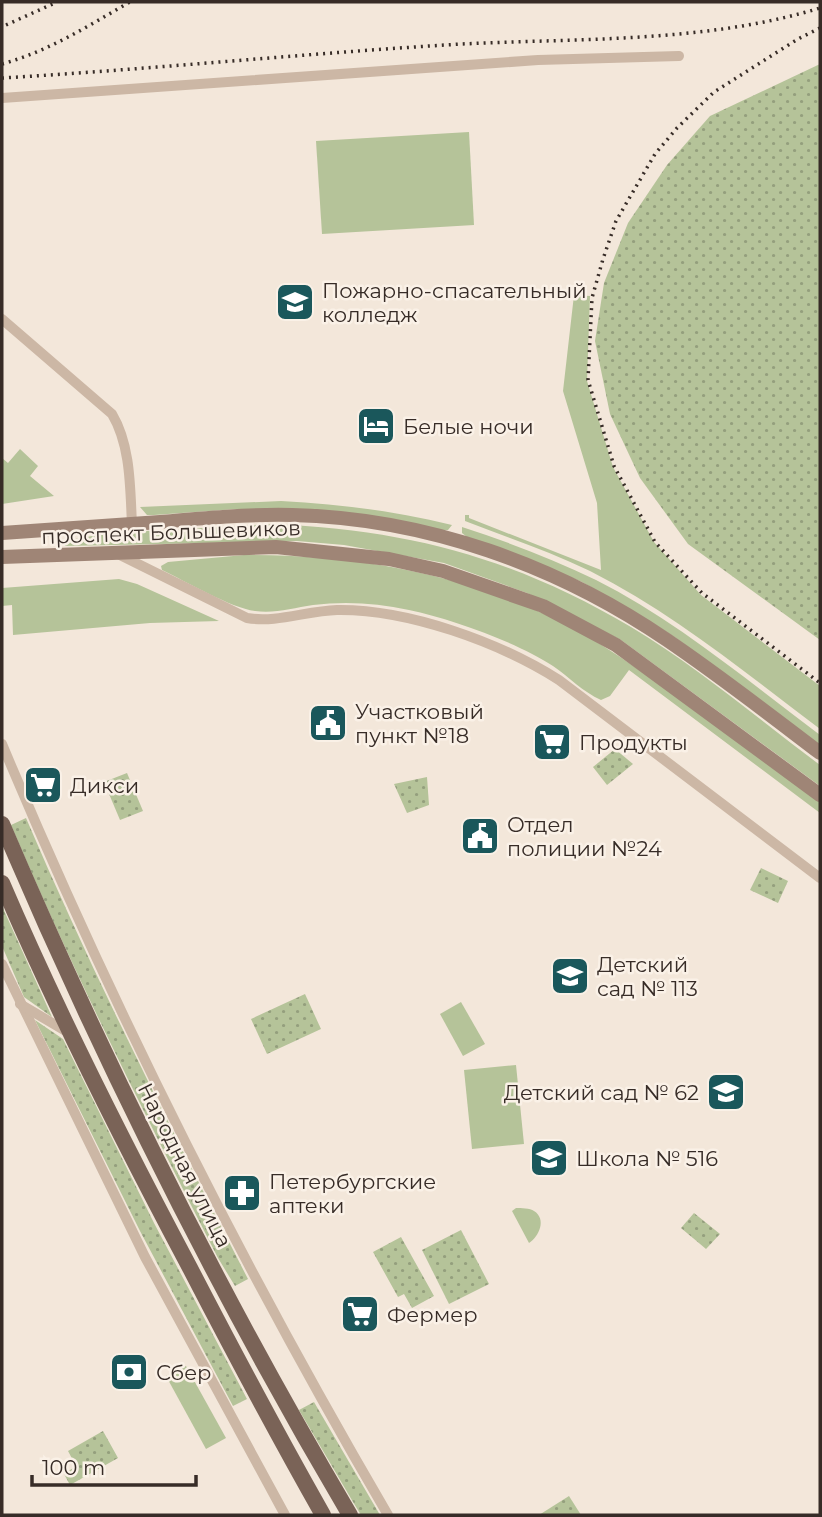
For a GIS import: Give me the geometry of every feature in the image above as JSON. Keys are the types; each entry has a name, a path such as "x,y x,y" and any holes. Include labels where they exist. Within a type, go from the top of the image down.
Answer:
{"main road":[{"name":"проспект Большевиков","path":"2,533 225,517 291,515 354,519 455,539 541,570 603,601 667,639 820,754"},
{"name":"проспект Большевиков","path":"2,557 276,547 389,559 443,571 543,607 616,645 820,795"},
{"name":"Народная улица","path":"2,824 44,923 168,1179 289,1409 350,1515"},
{"name":"Народная улица","path":"2,883 71,1034 160,1213 269,1420 324,1515"}],"street":[{"path":"2,98 538,60 679,56"},
{"path":"2,320 112,414 121,429 125,451 132,524"},
{"path":"113,552 247,618 270,620 335,610 379,614 436,625 530,662 568,687 820,878"},
{"path":"2,744 75,913 165,1102 317,1393 388,1515"},
{"path":"2,964 145,1257 285,1515"},
{"path":"20,1004 71,1034"}],"green space":[{"path":"820,64 820,640 688,544 640,478 610,414 595,341 604,283 628,223 667,165 710,116"},
{"path":"469,132 474,225 322,234 316,141"},
{"path":"574,295 590,296 587,381 613,467 654,542 701,595 820,686 820,729 680,625 621,588 559,557 465,521 465,515 469,515 469,518 601,570 597,503 563,391"},
{"path":"20,449 38,466 30,476 54,496 2,504 2,458 8,463"},
{"path":"281,501 367,509 452,525 448,530 442,530 236,509 147,515 140,507"},
{"path":"273,524 370,533 459,552 545,583 588,603 680,659 820,765 820,786 621,640 527,593 444,563 344,545 297,541 65,546 64,541 109,533"},
{"path":"462,527 580,572 626,596 711,653 820,735 820,746 676,638 640,615 582,582 506,550 467,537 462,533"},
{"path":"244,555 323,558 400,569 475,587 549,616 621,658 741,743 820,802 820,813 629,670 610,696 601,700 538,657 503,640 444,619 361,603 255,611 208,594 162,570 161,566 168,562"},
{"path":"119,579 137,584 219,621 150,623 13,635 12,605 2,606 2,588"},
{"path":"615,749 633,764 607,785 593,767"},
{"path":"127,773 143,811 120,820 104,782"},
{"path":"427,777 429,805 407,813 394,784"},
{"path":"26,818 105,993 248,1279 235,1286 218,1258 137,1097 35,880 11,825"},
{"path":"761,868 788,881 778,903 750,890"},
{"path":"2,906 52,1017 24,997 2,946"},
{"path":"305,994 321,1029 267,1054 251,1019"},
{"path":"461,1002 485,1044 463,1056 440,1014"},
{"path":"35,1020 63,1039 154,1223 247,1399 233,1406 140,1231"},
{"path":"516,1065 524,1144 472,1149 464,1070"},
{"path":"516,1208 532,1210 540,1219 540,1228 529,1243 512,1211"},
{"path":"694,1213 720,1234 706,1249 681,1228"},
{"path":"461,1230 489,1284 449,1304 422,1250"},
{"path":"401,1237 434,1296 412,1308 404,1294 398,1297 373,1252"},
{"path":"186,1366 226,1438 206,1449 166,1376"},
{"path":"314,1402 380,1515 361,1515 299,1410"},
{"path":"103,1431 118,1458 70,1485 64,1474 76,1466 68,1451"},
{"path":"569,1496 581,1515 539,1515"}],"railway":[{"path":"6,25 57,2"},
{"path":"2,64 52,45 130,2"},
{"path":"2,78 462,44 642,37 732,28 820,8"},
{"path":"820,28 714,92 655,154 616,221 603,259 592,298 588,380 614,466 655,542 702,593 820,683"}],"place":[{"name":"Пожарно-спасательный колледж","path":"295,302"},
{"name":"Белые ночи","path":"376,426"},
{"name":"Участковый пункт №18","path":"328,723"},
{"name":"Продукты","path":"552,742"},
{"name":"Дикси","path":"43,785"},
{"name":"Отдел полиции №24","path":"480,836"},
{"name":"Детский сад № 113","path":"570,976"},
{"name":"Детский сад № 62","path":"726,1092"},
{"name":"Школа № 516","path":"549,1158"},
{"name":"Петербургские аптеки","path":"242,1193"},
{"name":"Фермер","path":"360,1314"},
{"name":"Сбер","path":"129,1372"}]}
